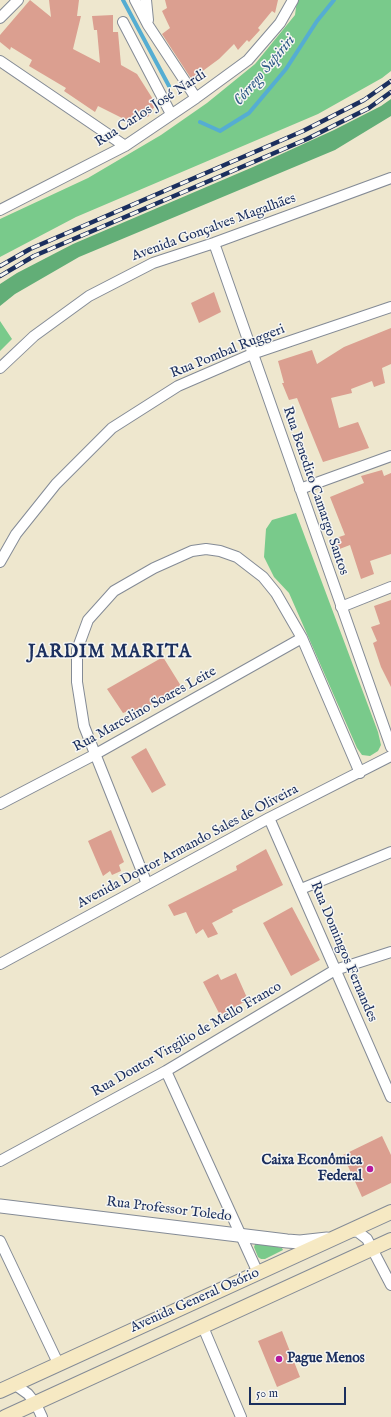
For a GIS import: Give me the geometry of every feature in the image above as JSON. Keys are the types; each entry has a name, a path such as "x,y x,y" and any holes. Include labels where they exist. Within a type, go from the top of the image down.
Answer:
{"main road":[{"name":"Avenida General Osório","path":"0,1390 391,1212"},
{"name":"Avenida General Osório","path":"5,1417 391,1240"}],"street":[{"path":"0,18 18,0"},
{"path":"135,0 148,25 196,98"},
{"path":"146,0 148,25"},
{"name":"Rua Carlos José Nardi","path":"0,210 124,146 196,98 248,60 280,23 293,1"},
{"path":"122,22 171,114"},
{"path":"0,61 124,146"},
{"name":"Avenida Gonçalves Magalhães","path":"0,368 34,336 89,296 152,263 214,243 391,178"},
{"name":"Rua Benedito Camargo Santos","path":"214,243 391,747"},
{"name":"Rua Pombal Ruggeri","path":"0,562 3,546 56,484 112,428 178,386 252,354 391,307"},
{"path":"300,489 391,456"},
{"path":"147,884 94,755 84,726 77,682 77,650 88,620 114,591 154,568 192,551 206,549 220,551 237,557 263,577 276,593 302,638 360,773"},
{"path":"341,606 391,587"},
{"name":"Rua Marcelino Soares Leite","path":"0,804 94,755 302,638"},
{"name":"Avenida Doutor Armando Sales de Oliveira","path":"0,964 269,818 391,756"},
{"name":"Rua Domingos Fernandes","path":"269,818 391,1097"},
{"path":"301,889 391,852"},
{"name":"Rua Doutor Virgilio de Mello Franco","path":"0,1161 166,1071 335,970 391,952"},
{"path":"166,1071 258,1273"},
{"name":"Rua Professor Toledo","path":"0,1206 300,1242 335,1238"},
{"path":"352,1231 363,1236 373,1249 391,1285"},
{"path":"0,1241 58,1363"},
{"path":"202,1327 241,1417"},
{"path":"14,1384 28,1394 36,1404 42,1417"}],"green space":[{"path":"297,0 391,0 391,71 382,78 318,114 76,217 0,257 0,219 88,178 161,135 207,103 255,64 295,15"},
{"path":"391,99 391,116 335,150 79,257 15,294 0,306 0,284 17,273 73,244 253,167 334,130 381,106"},
{"path":"0,321 12,339 0,351"},
{"path":"296,513 378,732 381,745 378,751 370,756 362,755 357,748 289,593 274,577 264,557 266,529 272,520"},
{"path":"256,1242 282,1248 283,1250 265,1259 261,1259 258,1257 254,1247"}],"building":[{"path":"30,0 51,17 49,0 79,0 77,16 81,16 73,49 100,63 97,30 94,30 92,16 113,15 113,32 118,32 121,65 137,74 156,104 148,117 136,110 130,122 98,106 95,112 64,91 66,88 29,66 32,60 11,47 10,50 0,42 0,35"},
{"path":"165,0 278,0 275,13 272,11 258,28 260,30 249,42 247,40 238,50 234,44 219,59 192,80 162,34 170,28 162,11 167,8"},
{"path":"214,292 221,312 199,323 191,303"},
{"path":"391,328 391,364 382,368 385,383 374,387 372,381 351,389 352,393 331,398 339,428 358,422 369,448 323,462 297,398 289,400 282,383 284,383 278,361 312,350 317,364 344,347"},
{"path":"382,470 384,476 391,473 391,554 370,561 374,574 361,579 350,545 337,550 333,539 345,535 330,497 364,483 361,476"},
{"path":"391,600 391,687 381,667 373,643 377,641 371,627 380,624 374,606"},
{"path":"163,657 181,686 166,698 155,704 154,702 132,718 128,711 123,713 107,689"},
{"path":"146,748 166,785 152,793 131,757"},
{"path":"111,830 124,862 119,865 121,871 112,875 110,871 103,876 88,841"},
{"path":"266,849 283,885 232,910 233,912 212,923 218,934 208,938 203,929 196,934 186,912 174,916 168,905 237,870 236,866"},
{"path":"292,907 320,960 291,976 263,923"},
{"path":"236,973 248,1000 220,1015 203,982 218,974 221,980"},
{"name":"Caixa Econômica Federal","path":"382,1136 391,1155 391,1183 362,1197 343,1155"},
{"name":"Pague Menos","path":"282,1331 300,1377 277,1387 258,1341"}],"waterway":[{"name":"Córrego Supiriri","path":"123,0 169,86"},
{"name":"Córrego Supiriri","path":"200,122 220,131 249,113 286,69 317,21 334,0"}],"railway":[{"path":"0,266 30,249 303,131 364,100 391,81"},
{"path":"0,276 34,256 307,139 369,108 391,92"}],"place":[{"name":"Caixa Econômica Federal","path":"370,1169"},
{"name":"Pague Menos","path":"279,1359"}],"district":[{"name":"JARDIM MARITA","path":"110,653"}]}
